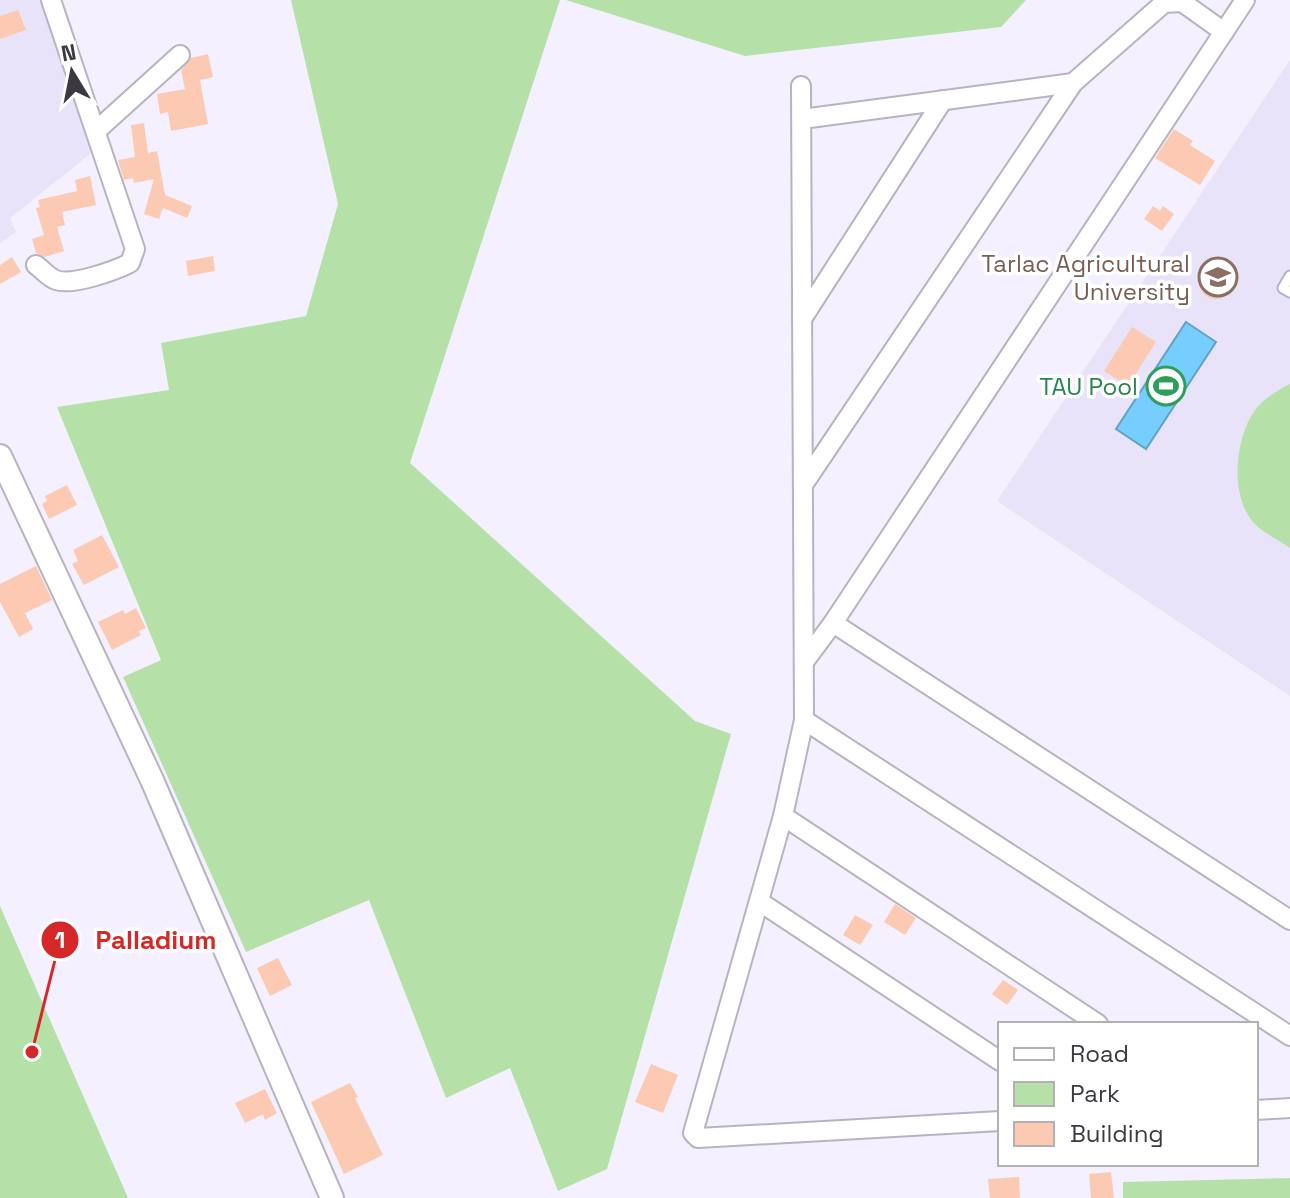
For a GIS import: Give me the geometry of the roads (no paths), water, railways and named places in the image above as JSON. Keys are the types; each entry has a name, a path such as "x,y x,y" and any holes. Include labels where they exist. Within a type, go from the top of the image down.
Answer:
{"street":[{"path":"36,265 53,280 66,282 130,263 135,249 51,0"},
{"path":"804,662 833,623 1245,0"},
{"path":"803,485 1073,83 1164,3 1182,2 1224,32"},
{"path":"96,131 180,55"},
{"path":"802,119 1073,83"},
{"path":"801,86 804,720 760,902 693,1133 695,1136 998,1121"},
{"path":"802,319 943,100"},
{"path":"0,456 152,780 332,1198"},
{"path":"833,623 1290,920"},
{"path":"804,720 1290,1036"},
{"path":"783,816 1095,1022"},
{"path":"760,902 998,1060"},
{"path":"1258,1110 1290,1108"}],"lane":[{"path":"1290,276 1283,288 1290,292"}],"water":[{"name":"TAU Pool","path":"1186,322 1216,342 1146,449 1116,429"}],"place":[{"name":"Tarlac Agricultural University","path":"1218,277"},
{"name":"TAU Pool","path":"1166,386"},
{"name":"Palladium","path":"32,1052"}]}
